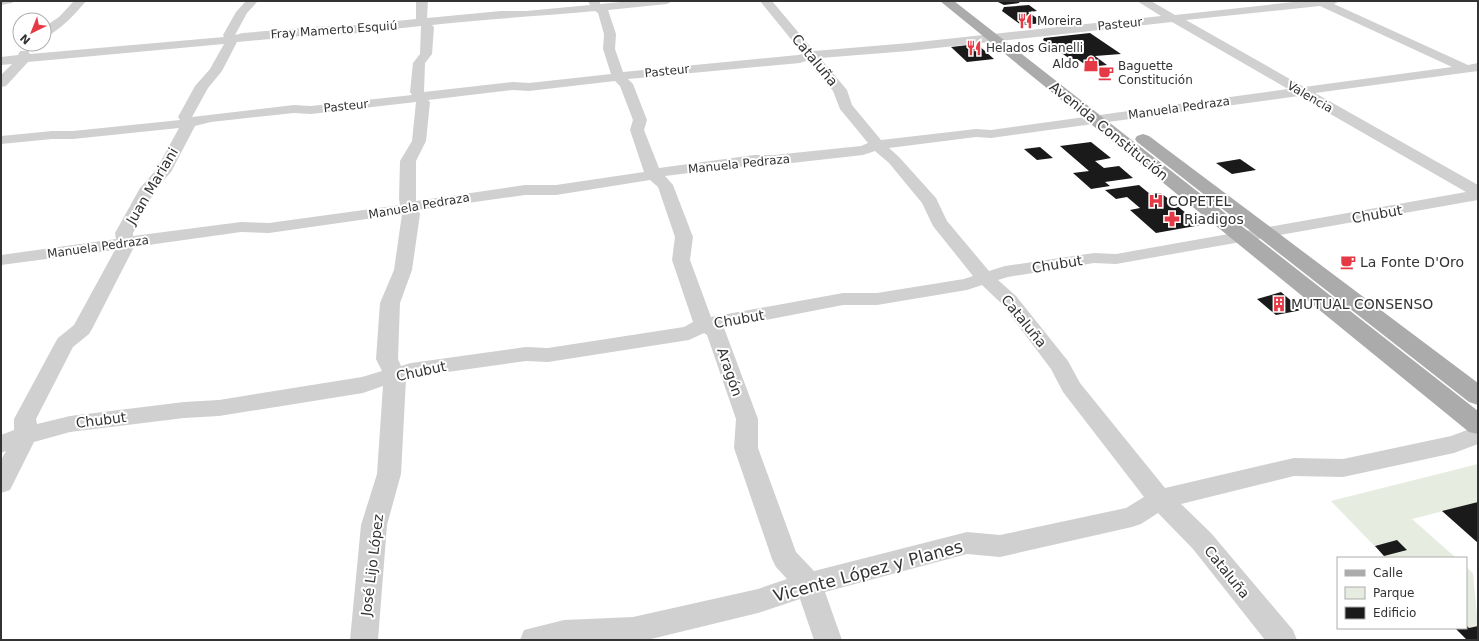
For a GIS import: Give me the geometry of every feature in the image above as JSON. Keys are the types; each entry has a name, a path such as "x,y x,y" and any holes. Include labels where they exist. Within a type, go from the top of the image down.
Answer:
{"main road":[{"name":"Avenida Constitución","path":"946,1 993,38 1102,113 1266,233 1478,396"},
{"name":"Avenida Constitución","path":"964,1 1084,93"},
{"name":"Avenida Constitución","path":"1102,113 1243,238 1478,425"}],"street":[{"path":"1,2 8,1"},
{"path":"52,27 63,19 80,1"},
{"name":"Juan Mariani","path":"1,483 26,435 25,419 65,343 82,329 123,253 126,244 124,233 148,188 163,172 189,123 185,117 202,86 216,71 232,40 229,35 242,12 252,1"},
{"name":"José Lijo López","path":"364,640 374,525 389,474 394,376 387,359 390,303 403,270 411,214 408,199 408,161 419,142 423,102 417,92 419,63 426,54 428,27 422,18 422,1"},
{"name":"Fray Mamerto Esquiú","path":"1,61 232,40 251,36 326,30 345,30 501,14 526,14 595,4 667,1"},
{"name":"Cataluña","path":"766,1 840,90 846,106 877,145 894,160 930,202 939,222 986,279 1009,300 1060,366 1071,388 1160,499 1202,541 1283,640"},
{"name":"Valencia","path":"1143,1 1478,194"},
{"name":"Pasteur","path":"1,140 52,135 73,135 189,123 219,117 294,109 311,110 406,100 436,94 513,86 530,87 619,78 634,74 800,59 811,56 1334,1"},
{"path":"1320,2 1474,70"},
{"name":"Aragón","path":"595,4 603,10 610,34 609,49 619,78 626,84 640,120 637,130 653,175 665,185 684,237 681,260 704,325 716,331 742,404 746,418 746,448 785,559 808,584 828,640"},
{"path":"1,83 25,58 24,54 26,52"},
{"name":"Manuela Pedraza","path":"1,260 241,227 269,228 391,212 428,203 525,190 556,190 640,178 667,171 746,161 774,160 863,150 877,145 976,132 991,134 1102,113 1302,92 1474,70"},
{"name":"Chubut","path":"1,444 26,435 70,424 184,410 220,408 363,385 411,370 526,354 548,355 690,333 704,325 843,299 885,298 967,284 1012,271 1094,258 1116,259 1243,238 1478,194"},
{"name":"Vicente López y Planes","path":"534,640 564,633 633,630 758,601 808,584 968,543 1000,546 1132,517 1160,499 1294,467 1343,468 1454,444 1478,435"}],"green space":[{"path":"1478,464 1478,502 1412,519 1455,557 1385,557 1331,501"},
{"path":"1467,568 1473,573 1478,626 1467,629"}],"building":[{"path":"996,1 1020,1 1019,3 1004,5"},
{"path":"1029,5 1037,11 1028,12 1044,23 1021,25 1002,11 1004,7"},
{"path":"1090,33 1121,54 1095,56 1107,65 1089,67 1077,59 1070,59 1043,40 1044,38"},
{"path":"977,44 994,59 967,62 951,47"},
{"path":"1091,142 1111,158 1095,161 1104,168 1119,166 1133,178 1105,182 1110,186 1091,189 1073,173 1089,171 1060,146"},
{"path":"1040,147 1053,158 1037,160 1024,149"},
{"path":"1240,159 1256,170 1232,174 1216,163"},
{"path":"1139,185 1150,194 1161,193 1201,225 1156,233 1130,210 1140,208 1127,197 1116,199 1105,190"},
{"name":"MUTUAL CONSENSO","path":"1281,292 1302,310 1276,315 1257,299"},
{"path":"1478,502 1478,543 1442,511"},
{"path":"1397,540 1407,550 1384,556 1375,546"},
{"path":"1467,626 1469,628 1478,626 1478,640 1467,640 1456,629 1467,629"}],"place":[{"name":"Moreira","path":"1025,21"},
{"name":"Helados Gianelli","path":"974,48"},
{"name":"Aldo","path":"1091,64"},
{"name":"Baguette Constitución","path":"1106,73"},
{"name":"COPETEL","path":"1156,201"},
{"name":"Riadigos","path":"1172,219"},
{"name":"La Fonte D'Oro","path":"1348,262"},
{"name":"MUTUAL CONSENSO","path":"1279,304"}]}
